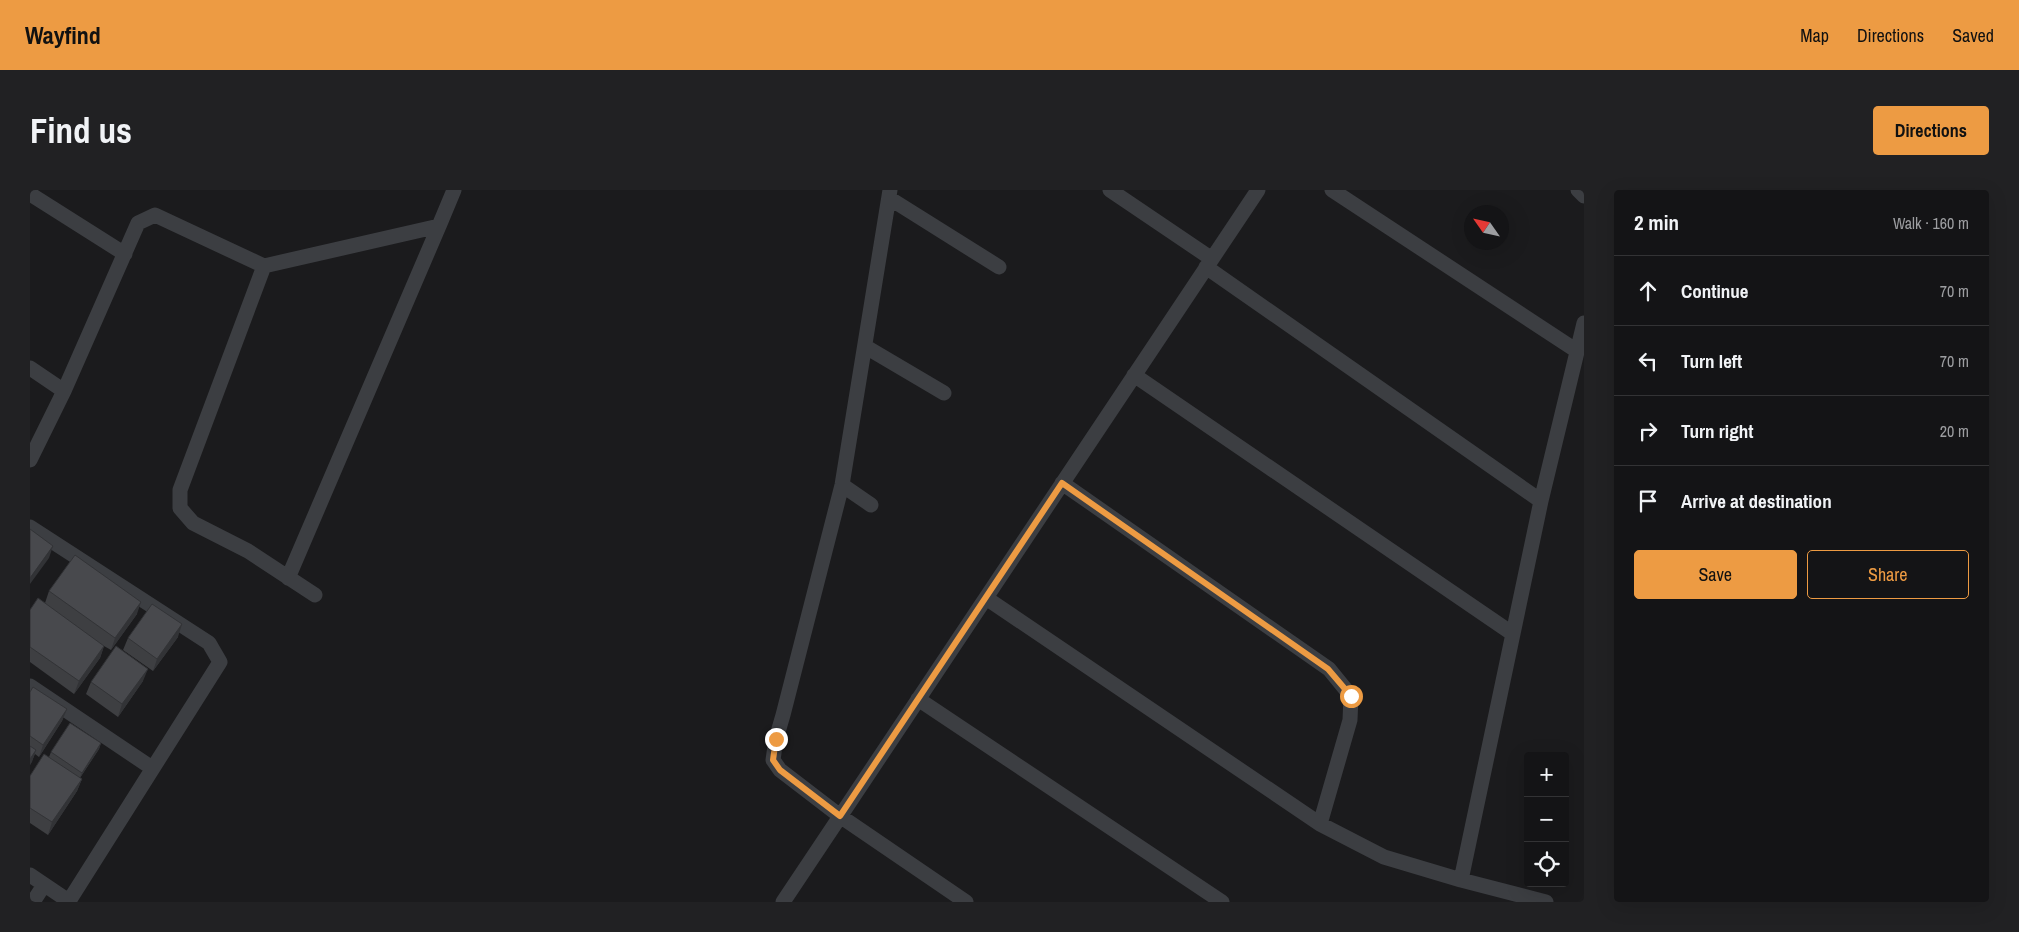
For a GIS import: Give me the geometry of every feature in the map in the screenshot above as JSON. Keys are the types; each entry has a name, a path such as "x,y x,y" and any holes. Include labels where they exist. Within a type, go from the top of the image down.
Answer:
{"street":[{"path":"288,578 454,190"},
{"path":"1110,190 1541,500"},
{"path":"783,902 1258,190"},
{"path":"1332,190 1577,351"},
{"path":"1578,190 1584,196"},
{"path":"30,194 125,254"},
{"path":"966,902 840,816 780,770 773,760 776,739 842,485 866,346 889,194 999,267"},
{"path":"30,460 64,391 138,224 155,215 264,266 439,226"},
{"path":"264,266 180,490 180,508 193,523 248,551 314,595"},
{"path":"1461,880 1541,500 1584,323"},
{"path":"866,346 944,393"},
{"path":"30,368 64,391"},
{"path":"1134,375 1513,634"},
{"path":"1062,483 1328,669 1351,696 1350,720 1320,824"},
{"path":"842,485 871,505"},
{"path":"30,527 210,643 220,662 69,902 30,875"},
{"path":"986,598 1320,824 1384,857 1461,880 1546,902"},
{"path":"30,686 152,768"},
{"path":"918,699 1222,902"},
{"path":"33,902 44,885"}],"building":[{"path":"30,529 53,546 30,578"},
{"path":"75,555 141,602 115,638 49,591"},
{"path":"38,598 104,646 79,681 30,647 30,610"},
{"path":"152,604 182,624 157,659 128,638"},
{"path":"116,646 148,669 122,704 91,682"},
{"path":"33,687 67,709 43,745 30,736 30,692"},
{"path":"70,723 101,743 82,773 51,752"},
{"path":"30,746 36,750 30,759"},
{"path":"44,754 82,779 52,822 30,808 30,776"}],"route":[{"path":"776,739 773,760 780,770 840,816 1062,483 1328,669 1351,696"}]}
